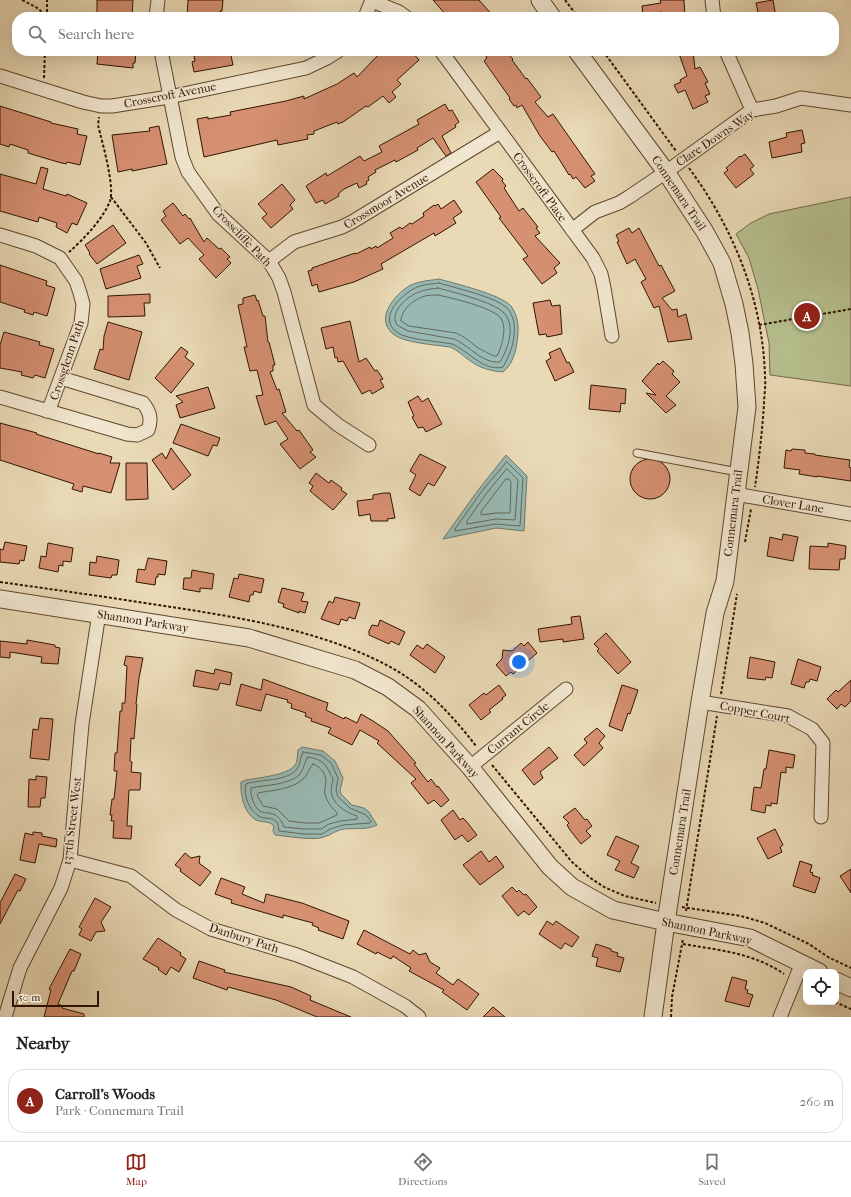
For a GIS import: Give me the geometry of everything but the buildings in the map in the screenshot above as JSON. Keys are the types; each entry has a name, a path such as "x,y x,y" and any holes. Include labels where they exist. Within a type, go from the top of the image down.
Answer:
{"street":[{"path":"157,12 158,0"},
{"path":"367,12 373,0 399,12"},
{"path":"540,0 548,12"},
{"path":"712,0 713,12"},
{"name":"Crosscliffe Path","path":"162,56 182,157 188,172 218,214 269,261 279,278 314,405 338,425 370,445"},
{"name":"Crosscroft Avenue","path":"0,76 99,105 112,106 169,97 306,68 330,56"},
{"name":"Crosscroft Place","path":"445,56 593,258 601,274 612,336"},
{"name":"Connemara Trail","path":"581,56 666,172 705,232 722,263 734,304 740,333 747,407 725,581 715,614 700,702 653,1017"},
{"path":"728,56 752,110"},
{"name":"Clare Downs Way","path":"572,230 596,212 619,203 666,172 752,110 776,106 800,98 851,105"},
{"name":"Crossmoor Avenue","path":"269,261 294,242 347,224 500,132"},
{"name":"Crossglenn Path","path":"0,235 36,246 61,259 76,281 83,304 81,323 51,404 47,411"},
{"path":"0,397 127,434 137,435 148,430 151,422 150,412 143,403 61,378"},
{"name":"Clover Lane","path":"735,494 851,514"},
{"name":"Shannon Parkway","path":"0,598 249,638 355,670 388,687 418,709 470,767 550,867 572,887 612,910 684,926 750,938 813,969"},
{"name":"137th Street West","path":"5,1017 20,968 61,888 70,860 82,724 98,613"},
{"name":"Currant Circle","path":"470,767 566,689"},
{"name":"Copper Court","path":"700,702 788,716 812,729 823,743 821,817"},
{"name":"Danbury Path","path":"70,860 131,876 176,910 211,929 297,955 353,977 405,1006 419,1017"},
{"path":"780,1017 802,963"},
{"path":"839,982 851,988"}],"lane":[{"path":"637,454 738,472"}],"path":[{"path":"22,0 43,12"},
{"path":"46,12 47,0"},
{"path":"565,0 574,12"},
{"path":"44,80 45,56"},
{"path":"607,56 713,203 734,243 754,299 762,339 765,378 762,426 753,498 745,543"},
{"path":"61,259 82,240 97,222 110,200 110,178 98,125 99,105"},
{"path":"110,196 146,242 160,268"},
{"path":"759,325 851,309"},
{"path":"0,582 230,616 285,628 337,644 387,665 416,684 438,702 462,727 572,862 589,877 604,887 625,896 669,905 741,916 765,923 809,944 828,957 851,968"},
{"path":"671,1017 672,997 683,944 684,926 738,588"},
{"path":"683,944 742,954 764,962 795,982"},
{"path":"839,1004 851,1009"}],"green space":[{"path":"851,197 851,386 770,375 769,343 758,289 749,258 736,234 751,223 769,214"}],"water":[{"path":"439,279 498,297 511,306 514,310 518,328 516,350 509,366 503,372 481,367 450,347 407,340 396,336 389,330 386,324 387,311 395,298 406,288 414,284"},
{"path":"506,455 527,476 524,531 496,528 443,539 479,489"},
{"path":"302,747 323,751 335,761 343,778 340,790 341,794 352,805 364,808 369,812 377,825 373,827 338,830 324,837 307,838 275,835 273,831 274,826 272,824 256,820 248,813 241,792 241,782 280,774 292,768 297,762 298,750"}],"place":[{"name":"Carroll's Woods","path":"807,316"}]}
